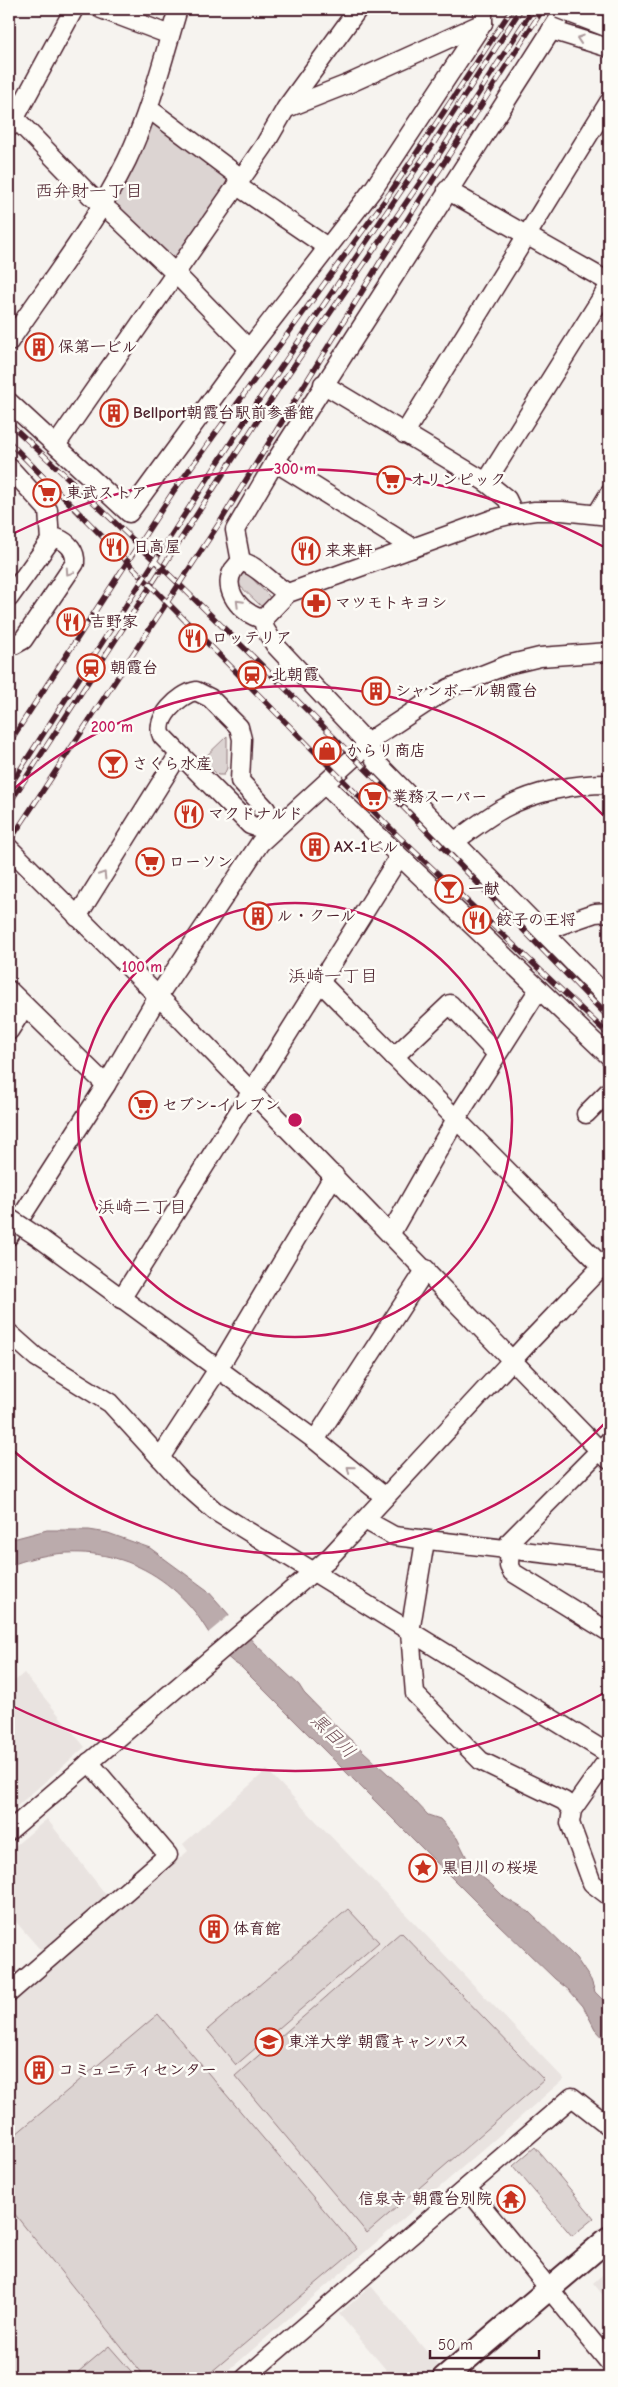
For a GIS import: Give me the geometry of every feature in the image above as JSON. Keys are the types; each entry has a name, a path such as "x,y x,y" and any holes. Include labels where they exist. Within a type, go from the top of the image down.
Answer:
{"main road":[{"path":"444,2378 609,2238"}],"street":[{"path":"74,9 11,120 176,274 249,349"},
{"path":"101,9 170,35"},
{"path":"9,342 102,205 127,160 148,108 178,9"},
{"path":"56,445 264,146 286,108 358,9"},
{"path":"559,9 609,28"},
{"path":"241,562 235,530 323,384 565,9"},
{"path":"286,108 348,84 483,16"},
{"path":"9,402 129,514 249,349 374,188 483,16"},
{"path":"551,30 609,48"},
{"path":"404,434 609,102"},
{"path":"148,108 239,181 328,248"},
{"path":"448,190 609,282"},
{"path":"486,482 609,286"},
{"path":"323,384 486,482 507,499 514,514"},
{"path":"275,462 413,548"},
{"path":"9,467 48,510 50,541"},
{"path":"263,619 288,593 493,519 535,511 603,515 609,494"},
{"path":"9,598 50,541 57,538 74,552 75,563 23,640 14,645 9,644"},
{"path":"241,562 247,563 278,588 288,593"},
{"path":"241,562 230,574 228,582 230,594 249,613 263,619"},
{"path":"263,619 265,629 275,645 368,744 376,762 609,999"},
{"path":"9,1236 106,1085 158,996 250,856 271,832 368,744 423,704 449,688 507,665 540,657 609,652"},
{"path":"189,692 201,692 236,723 242,732 240,781 266,809 271,832 250,825 162,736 160,724 183,696 189,692"},
{"path":"77,916 179,754"},
{"path":"213,788 225,789 240,781"},
{"path":"455,841 504,808 532,796 556,789 609,784"},
{"path":"325,785 399,858 609,1056"},
{"path":"12,851 158,996 512,1359 606,1450 520,1529 510,1541 509,1566 512,1572 609,1632"},
{"path":"122,1299 399,858"},
{"path":"543,931 595,913 609,912"},
{"path":"9,1831 314,1571 365,1520 512,1359 606,1263 456,1119 320,982"},
{"path":"391,1233 456,1119 539,989"},
{"path":"9,990 106,1085"},
{"path":"394,1057 450,1004 497,1054"},
{"path":"9,1031 25,1006"},
{"path":"586,1114 609,1090"},
{"path":"160,1458 218,1368 334,1175"},
{"path":"9,1218 41,1239 218,1368 315,1440 385,1497"},
{"path":"315,1440 426,1269"},
{"path":"9,1333 36,1357 110,1403 183,1483 215,1511 609,1754"},
{"path":"365,1520 394,1536 509,1551 609,1561"},
{"path":"425,1541 410,1632 415,1694 481,1761 564,1801 572,1810"},
{"path":"9,1992 168,1854 89,1762"},
{"path":"609,1763 603,1766 572,1810 570,1823 592,1882 609,1896"},
{"path":"245,2378 572,2097 609,2126"},
{"path":"468,2188 609,2362"}],"shaded area":[{"path":"158,123 227,173 228,182 176,258 168,258 116,207 115,202 140,155 151,124"},
{"path":"248,574 269,596 271,602 261,606 237,583 239,576"},
{"path":"227,736 227,768 224,775 218,775 202,760"},
{"path":"24,1673 85,1747 9,1813 9,1686"},
{"name":"東洋大学 朝霞キャンパス","path":"267,1770 564,2079 220,2378 9,2378 9,2005 188,1851 183,1844"},
{"path":"47,1819 110,1900 44,1954 9,1914 9,1851"},
{"path":"348,1909 379,1942 236,2065 207,2030"},
{"path":"401,1932 544,2080 367,2233 235,2076"},
{"path":"158,2014 357,2249 204,2378 146,2378 9,2207 9,2140"},
{"path":"535,2147 594,2218 572,2236 513,2166"},
{"path":"609,2269 609,2302 593,2283"},
{"path":"371,2286 438,2365 423,2378 393,2378 339,2314"},
{"path":"109,2346 137,2378 71,2378"}],"water":[{"name":"黒目川","path":"47,1530 89,1530 108,1533 150,1548 207,1590 255,1644 299,1685 304,1693 339,1729 400,1785 428,1815 440,1819 457,1838 473,1870 505,1898 529,1912 576,1958 591,1980 595,1992 609,2006 609,2044 595,2029 583,2006 569,1990 498,1924 241,1667 221,1650 195,1612 176,1592 156,1576 133,1564 110,1557 85,1553 35,1558 9,1566 9,1540"}],"pier":[{"path":"232,1613 252,1637 225,1659 208,1633"}],"railway":[{"path":"9,743 173,492 390,193 512,9"},
{"path":"9,787 252,410 433,144 521,9"},
{"path":"9,804 284,380 432,165 533,9"},
{"path":"9,842 222,519 382,259 543,9"},
{"path":"9,423 163,568 238,642 388,791 609,1018"},
{"path":"9,442 397,835 609,1035"}],"place":[{"name":"保第一ビル","path":"39,347"},
{"name":"Bellport朝霞台駅前参番館","path":"114,413"},
{"name":"オリンピック","path":"391,480"},
{"name":"東武ストア","path":"47,493"},
{"name":"日高屋","path":"114,547"},
{"name":"来来軒","path":"306,551"},
{"name":"マツモトキヨシ","path":"316,603"},
{"name":"吉野家","path":"71,622"},
{"name":"ロッテリア","path":"193,638"},
{"name":"朝霞台","path":"91,668"},
{"name":"北朝霞","path":"252,675"},
{"name":"シャンボール朝霞台","path":"376,691"},
{"name":"からり商店","path":"327,751"},
{"name":"さくら水産","path":"113,764"},
{"name":"業務スーパー","path":"373,797"},
{"name":"マクドナルド","path":"189,814"},
{"name":"AX-1ビル","path":"315,847"},
{"name":"ローソン","path":"150,862"},
{"name":"一献","path":"449,889"},
{"name":"ル・クール","path":"258,916"},
{"name":"餃子の王将","path":"477,920"},
{"name":"セブン-イレブン","path":"143,1105"},
{"name":"黒目川の桜堤","path":"423,1868"},
{"name":"体育館","path":"214,1929"},
{"name":"東洋大学 朝霞キャンパス","path":"269,2042"},
{"name":"コミュニティセンター","path":"39,2070"},
{"name":"信泉寺 朝霞台別院","path":"511,2199"}],"district":[{"name":"西弁財一丁目","path":"89,191"},
{"name":"浜崎一丁目","path":"333,976"},
{"name":"浜崎二丁目","path":"142,1207"}]}
